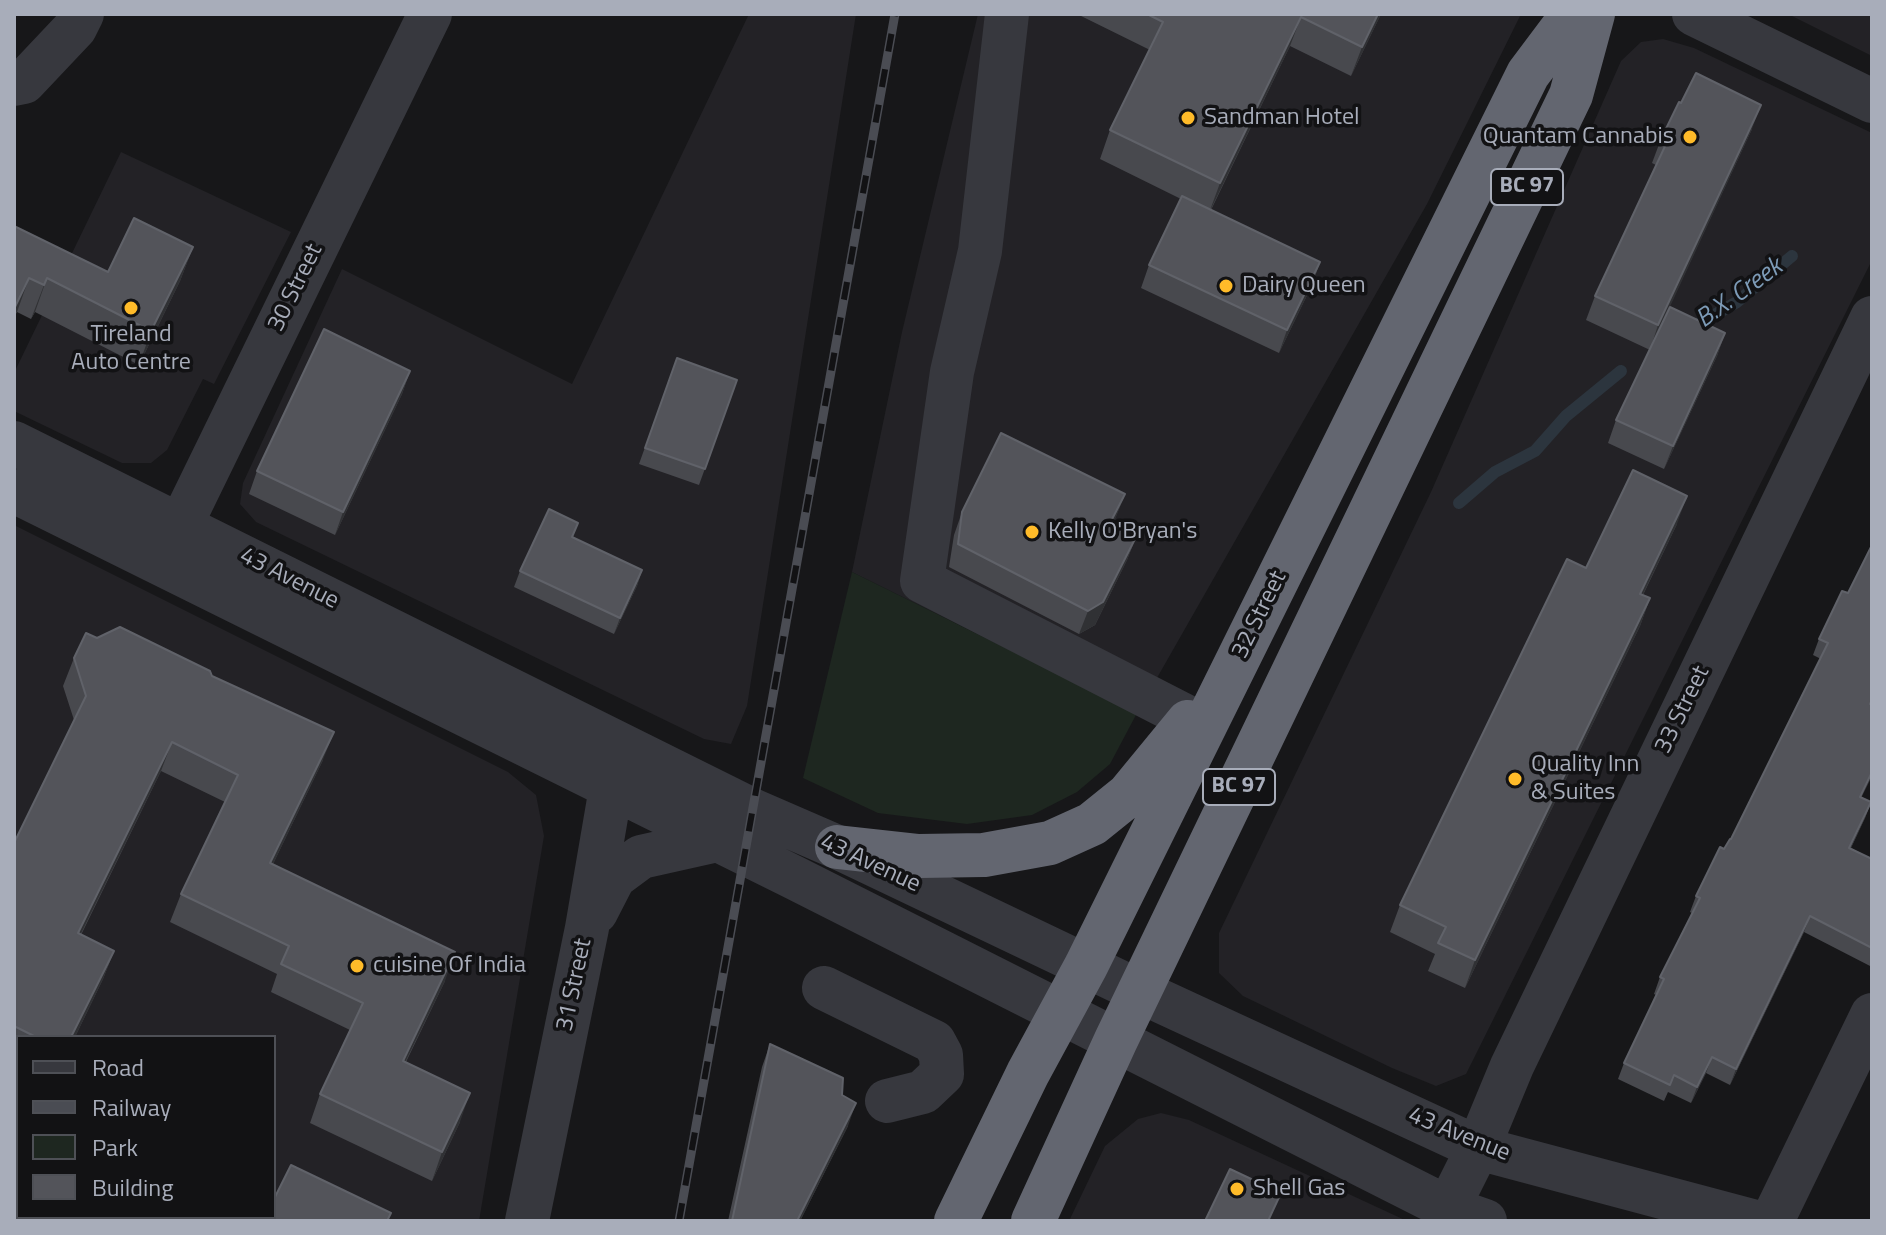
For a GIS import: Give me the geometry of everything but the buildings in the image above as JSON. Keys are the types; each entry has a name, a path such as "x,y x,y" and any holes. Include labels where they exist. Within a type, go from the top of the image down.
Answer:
{"highway":[{"name":"32 Street","path":"956,1221 1028,1073 1086,966 1528,74 1573,14"},
{"name":"BC 97","path":"1033,1221 1116,1040 1571,95 1593,14"},
{"path":"837,847 919,856 984,855 1050,843 1092,824 1128,795 1236,665"}],"street":[{"path":"14,84 24,82 75,28 82,14"},
{"name":"30 Street","path":"172,543 430,14"},
{"path":"1007,14 980,251 952,372 922,581 1191,719"},
{"path":"1694,14 1872,101"},
{"name":"33 Street","path":"1466,1214 1478,1148 1512,1066 1872,318"},
{"name":"43 Avenue","path":"14,443 172,543 618,768 754,811 837,847 1478,1148 1752,1221"},
{"name":"43 Avenue","path":"14,491 172,543"},
{"name":"43 Avenue","path":"618,768 717,840 1466,1214"},
{"name":"31 Street","path":"527,1221 618,768"},
{"path":"587,928 614,877 641,857 717,840"},
{"path":"824,988 934,1042 941,1055 942,1074 923,1092 887,1101"},
{"path":"1772,1221 1872,1015"}],"shaded area":[{"path":"749,14 856,14 747,706 731,744 704,739 256,522 240,504 243,483 342,269 572,384"},
{"path":"978,14 1521,14 1427,204 1137,713 852,572 902,332"},
{"path":"1788,14 1872,14 1872,56"},
{"path":"1663,39 1694,48 1872,133 1872,260 1466,1074 1436,1086 1243,996 1219,973 1219,933 1431,492 1621,61 1641,42"},
{"path":"121,152 291,232 214,384 203,379 167,450 151,463 122,463 14,411 14,373"},
{"path":"14,525 508,772 536,795 544,836 479,1221 14,1221"},
{"path":"1161,1113 1189,1120 1407,1221 1069,1221 1105,1146 1138,1119"}],"green space":[{"path":"852,572 1137,713 1110,764 1077,792 1032,815 967,824 878,813 803,778"}],"waterway":[{"name":"B.X. Creek","path":"1690,329 1737,302 1792,256"},
{"name":"B.X. Creek","path":"1459,503 1495,472 1535,451 1566,416 1621,371"}],"railway":[{"path":"679,1221 895,14"}],"place":[{"name":"Sandman Hotel","path":"1188,118"},
{"name":"Quantam Cannabis","path":"1690,137"},
{"name":"Dairy Queen","path":"1226,286"},
{"name":"Tireland Auto Centre","path":"131,308"},
{"name":"Kelly O'Bryan's","path":"1032,532"},
{"name":"Quality Inn & Suites","path":"1515,779"},
{"name":"cuisine Of India","path":"357,966"},
{"name":"Shell Gas","path":"1237,1189"}]}
